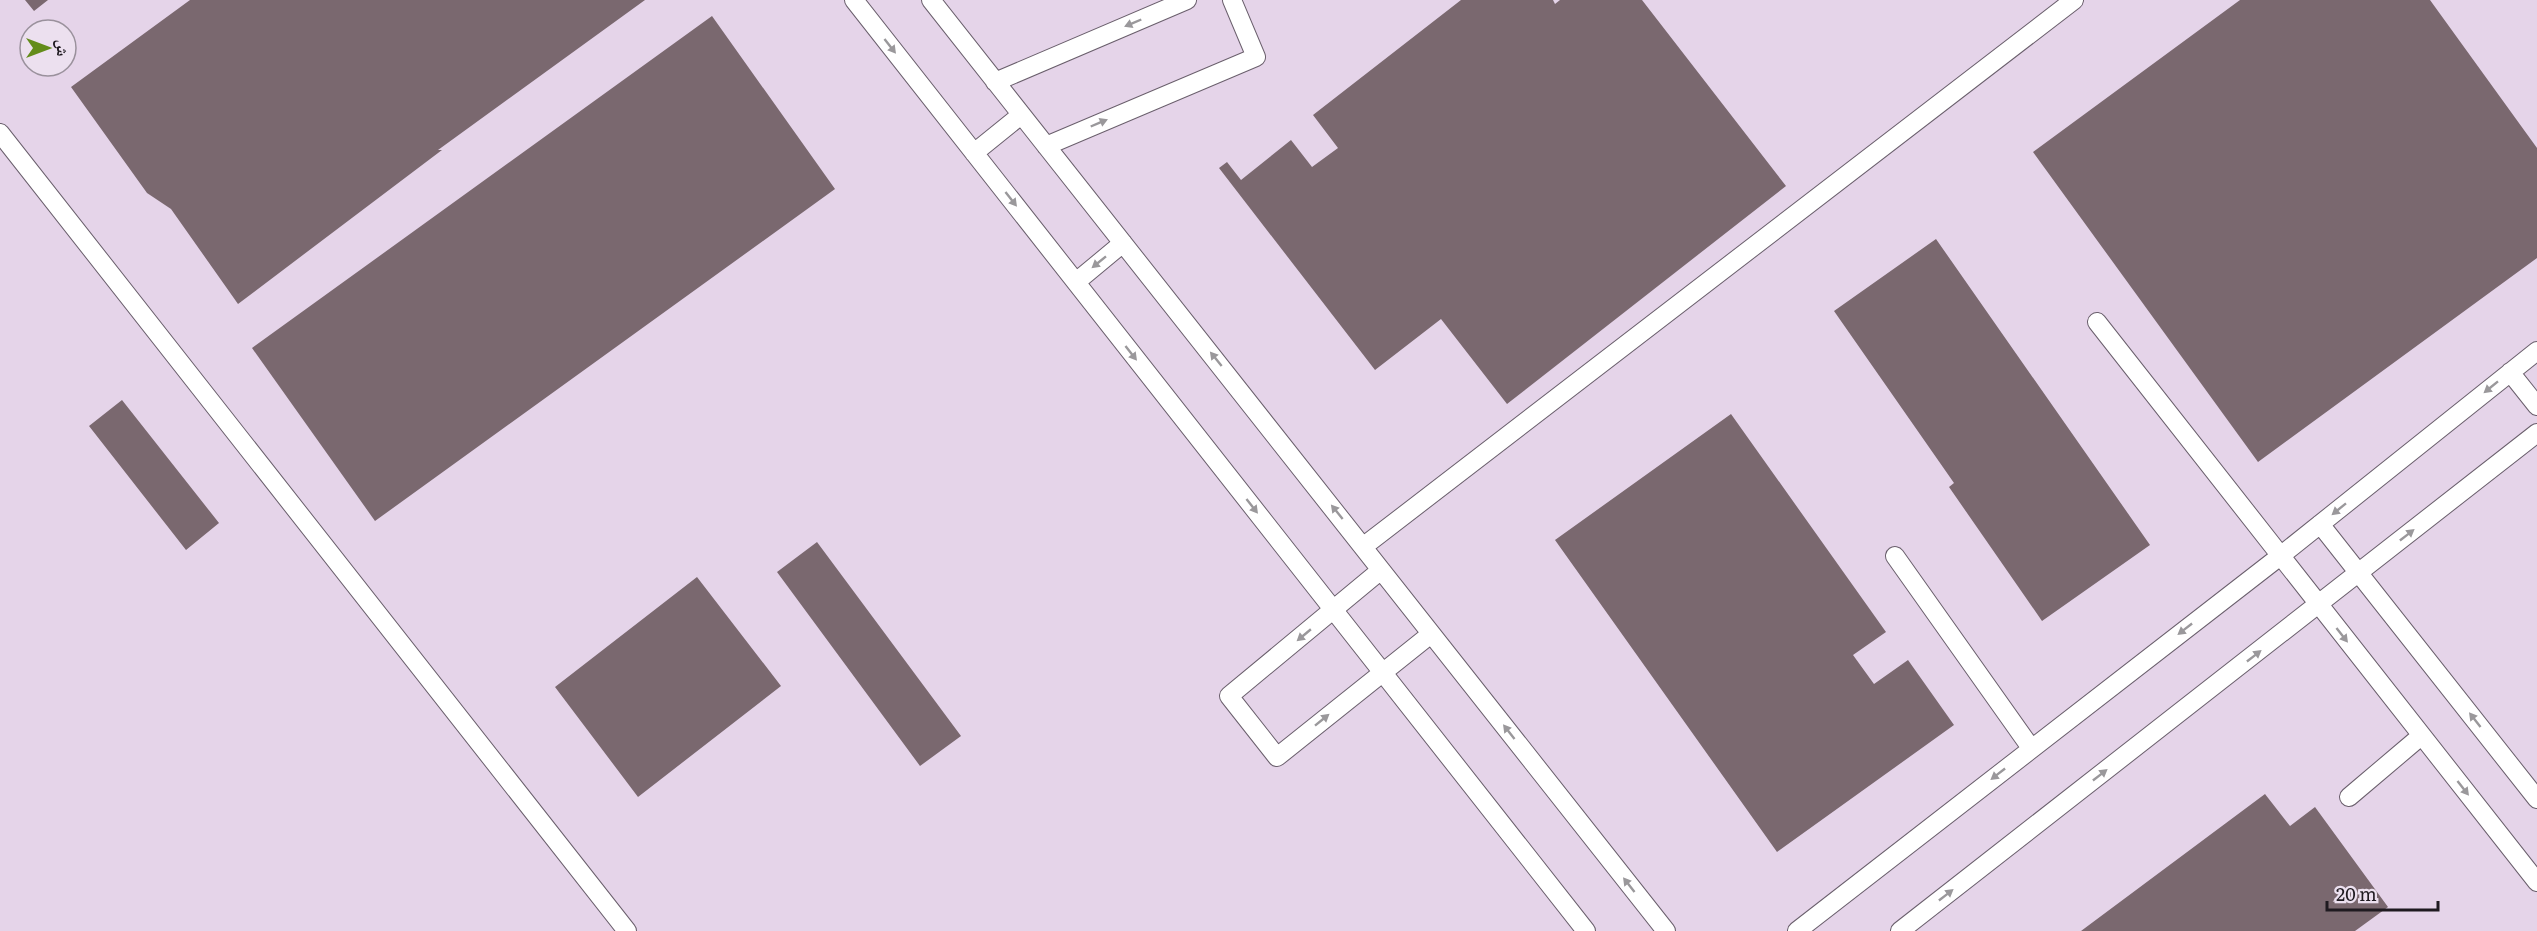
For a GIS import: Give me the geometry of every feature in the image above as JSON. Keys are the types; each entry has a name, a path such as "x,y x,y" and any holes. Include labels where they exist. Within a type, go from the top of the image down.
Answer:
{"lane":[{"path":"854,0 1586,931"},
{"path":"931,0 1666,931"},
{"path":"995,82 1187,0"},
{"path":"1046,146 1256,57 1232,0"},
{"path":"1364,546 2074,0"},
{"path":"974,153 1021,115"},
{"path":"0,134 627,931"},
{"path":"1076,282 1123,243"},
{"path":"2097,322 2279,557 2537,882"},
{"path":"1797,931 2279,557 2537,351"},
{"path":"2511,372 2537,406"},
{"path":"1900,931 2537,433"},
{"path":"2320,524 2537,799"},
{"path":"1895,556 2031,748"},
{"path":"1381,570 1229,696 1277,757 1431,634"},
{"path":"2349,797 2421,736"}],"shaded area":[{"path":"0,0 2537,0 2537,931 0,931"}],"building":[{"path":"25,0 48,0 34,11"},
{"path":"190,0 645,0 438,150 442,150 238,304 171,209 147,193 71,87"},
{"path":"1461,0 1553,0 1555,4 1560,0 1642,0 1786,186 1507,404 1441,319 1375,370 1219,168 1227,162 1241,180 1291,140 1312,167 1338,148 1313,115"},
{"path":"2240,0 2430,0 2537,148 2537,258 2258,462 2033,152"},
{"path":"712,16 835,189 375,521 252,348"},
{"path":"1936,239 2150,545 2042,621 1949,487 1954,483 1834,311"},
{"path":"122,400 219,523 186,550 89,426"},
{"path":"1731,414 1886,632 1853,655 1874,684 1908,660 1954,725 1777,852 1555,540"},
{"path":"817,542 961,736 920,766 777,572"},
{"path":"697,577 781,686 638,797 555,687"},
{"path":"2265,794 2290,826 2315,807 2388,907 2355,931 2081,931"}]}
